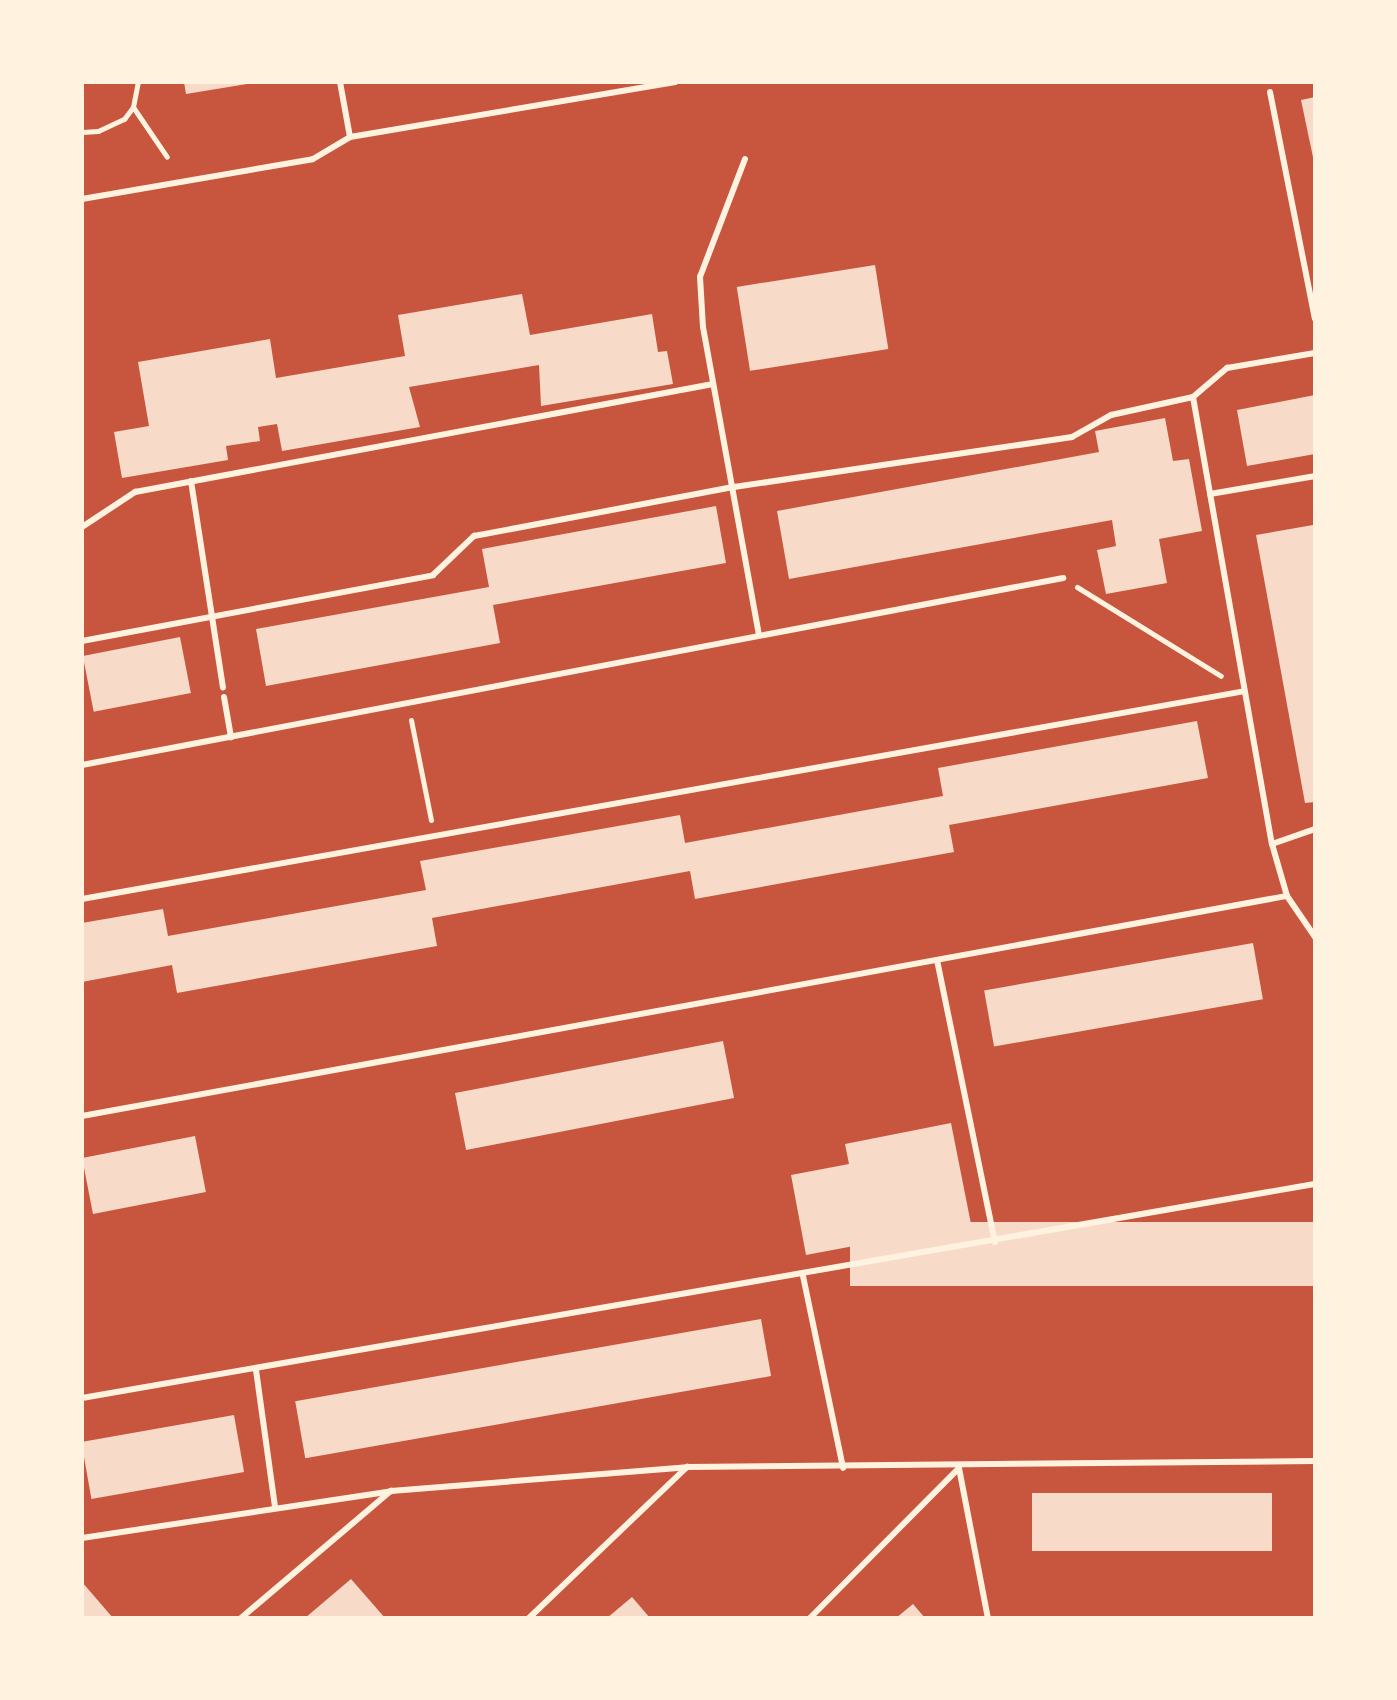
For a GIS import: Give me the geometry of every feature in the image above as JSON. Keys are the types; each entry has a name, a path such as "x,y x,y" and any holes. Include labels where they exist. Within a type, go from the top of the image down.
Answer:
{"lane":[{"path":"340,82 350,137"},
{"path":"82,199 313,159 350,137 675,82"},
{"path":"1270,92 1315,314"},
{"path":"745,159 700,277 713,384 759,635"},
{"path":"82,641 433,575 474,536 734,487 1072,437 1111,415 1193,397 1227,368 1315,353"},
{"path":"82,527 135,492 713,384"},
{"path":"1193,397 1272,844 1287,896 1315,937"},
{"path":"1210,494 1315,476"},
{"path":"191,481 223,688"},
{"path":"82,765 1063,578"},
{"path":"82,899 1245,691"},
{"path":"224,697 231,737"},
{"path":"1272,844 1315,829"},
{"path":"82,1116 1287,896"},
{"path":"937,960 995,1242"},
{"path":"82,1398 803,1276 1315,1184"},
{"path":"803,1276 843,1468"},
{"path":"256,1370 275,1507"},
{"path":"82,1538 391,1491 687,1467 959,1468 1315,1461"},
{"path":"529,1618 687,1467"},
{"path":"810,1618 959,1468"},
{"path":"959,1468 988,1618"},
{"path":"241,1618 391,1491"}],"path":[{"path":"82,132 112,127 133,107 138,82"},
{"path":"133,107 167,157"},
{"path":"1063,578 1245,691"},
{"path":"408,703 434,836"}],"building":[{"path":"184,82 246,82 247,84 186,94"},
{"path":"1315,97 1315,162 1314,162 1301,100"},
{"path":"875,265 888,349 750,371 737,287"},
{"path":"522,294 530,335 652,314 658,352 667,351 673,384 541,406 539,365 409,387 420,427 282,451 277,424 258,427 260,441 226,446 228,460 122,478 114,432 149,426 138,362 270,339 276,378 405,356 398,315"},
{"path":"1315,395 1315,454 1247,466 1237,410"},
{"path":"1165,418 1173,461 1189,459 1202,531 1159,539 1167,583 1106,594 1097,550 1116,546 1112,520 789,579 777,511 1099,452 1095,431"},
{"path":"716,506 726,563 493,605 500,643 266,686 256,629 489,587 482,549"},
{"path":"1313,525 1315,802 1305,803 1256,535"},
{"path":"180,637 191,693 94,712 83,656"},
{"path":"1197,721 1208,778 949,825 954,852 695,899 690,871 432,918 437,946 177,993 172,965 82,982 82,923 163,909 168,936 426,890 420,861 680,815 685,843 943,796 938,768"},
{"path":"1253,943 1263,999 994,1047 984,990"},
{"path":"723,1041 734,1098 466,1150 455,1093"},
{"path":"951,1123 971,1224 806,1255 791,1175 849,1164 845,1144"},
{"path":"195,1136 206,1192 93,1214 82,1158"},
{"path":"850,1222 1315,1222 1315,1286 850,1286"},
{"path":"761,1319 771,1376 305,1458 295,1401"},
{"path":"234,1415 244,1472 91,1499 82,1442"},
{"path":"1032,1493 1272,1493 1272,1551 1032,1551"},
{"path":"351,1579 385,1618 305,1618"},
{"path":"82,1582 113,1618 82,1618"},
{"path":"632,1597 650,1618 607,1618"},
{"path":"913,1604 925,1618 896,1618"}]}
